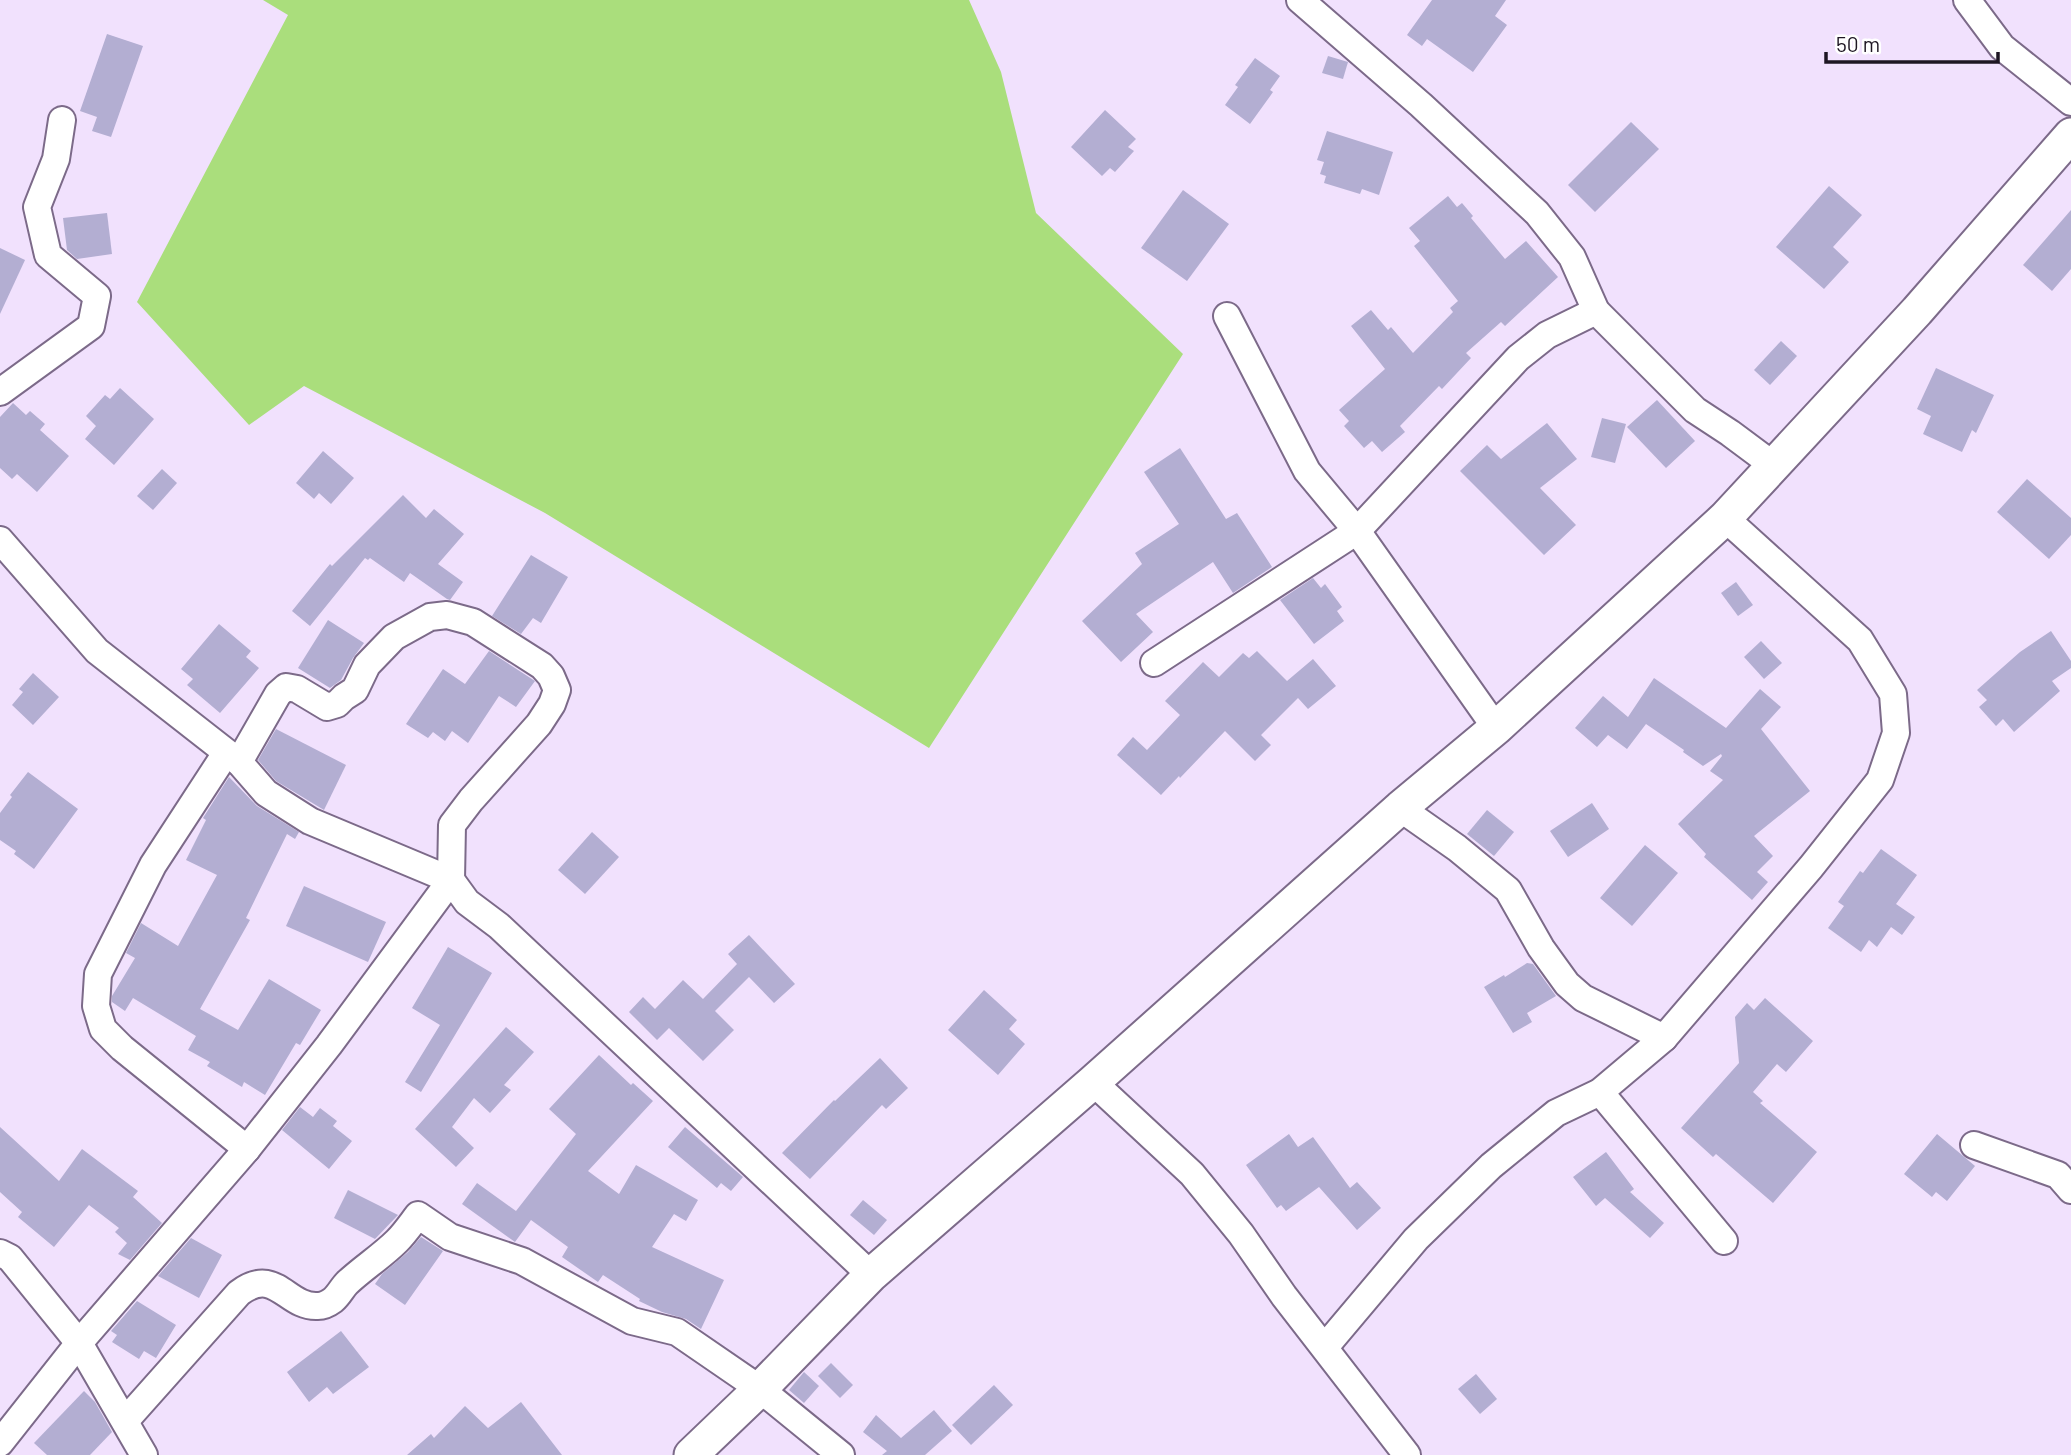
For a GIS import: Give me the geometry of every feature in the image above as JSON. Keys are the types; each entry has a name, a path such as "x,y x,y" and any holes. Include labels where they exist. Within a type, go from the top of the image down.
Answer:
{"street":[{"path":"1300,0 1421,105 1537,213 1572,257 1596,311 1695,410 1773,465"},
{"path":"1967,0 2002,47 2071,102"},
{"path":"0,392 91,326 97,296 48,255 37,206 56,159 62,120"},
{"path":"691,1455 760,1389 871,1275 1093,1082 1400,808 1496,728 1724,518 1917,311 2071,135"},
{"path":"1154,663 1357,531 1518,358 1547,335 1596,311"},
{"path":"1227,316 1307,471 1357,531 1496,728"},
{"path":"1325,1347 1416,1239 1491,1166 1556,1112 1600,1092 1664,1038 1811,867 1880,779 1896,733 1893,694 1860,640 1724,518"},
{"path":"0,540 97,651 233,758 266,793 310,821 451,880 467,902 499,926 871,1275"},
{"path":"0,1443 79,1343 247,1149 330,1045 451,880 452,825 539,723 552,704 557,690 551,676 542,666 472,622 447,615 430,617 394,637 367,665 355,691 327,708 297,689 286,687 278,694 153,865 98,974 96,1006 103,1029 122,1048 247,1149"},
{"path":"1400,808 1457,848 1508,890 1541,948 1567,984 1583,998 1664,1038"},
{"path":"1093,1082 1192,1174 1241,1234 1284,1296 1407,1455"},
{"path":"1600,1092 1724,1241"},
{"path":"1974,1145 2058,1175 2071,1190"},
{"path":"125,1421 247,1287 266,1283 306,1304 326,1305 336,1298 345,1285 399,1240 418,1215 450,1237 522,1261 632,1321 677,1332 760,1389 841,1455"},
{"path":"0,1252 10,1258 79,1343 144,1455"}],"green space":[{"path":"263,0 969,0 1001,72 1036,213 1183,354 929,748 545,513 304,386 249,425 137,302 288,15"}],"building":[{"path":"1432,0 1506,0 1495,16 1507,25 1473,72 1427,39 1422,46 1407,35"},
{"path":"107,34 143,46 111,137 92,131 97,117 80,111"},
{"path":"1328,56 1348,62 1343,79 1322,73"},
{"path":"1255,58 1280,76 1270,90 1273,92 1250,124 1225,105 1238,87 1235,85"},
{"path":"1105,110 1136,139 1128,147 1134,151 1115,172 1110,168 1102,176 1071,147"},
{"path":"1631,122 1659,149 1595,212 1568,185"},
{"path":"1327,131 1393,152 1379,195 1362,189 1360,194 1324,183 1326,176 1320,174 1324,162 1317,160"},
{"path":"1829,186 1862,215 1833,247 1849,262 1824,289 1776,247"},
{"path":"1183,190 1229,224 1187,281 1141,248"},
{"path":"1448,196 1457,207 1462,203 1505,259 1526,241 1558,277 1505,326 1501,322 1466,353 1471,358 1442,389 1439,386 1400,426 1405,432 1382,452 1372,441 1364,448 1344,426 1349,421 1339,410 1385,369 1351,326 1371,310 1388,330 1391,327 1413,353 1453,312 1450,308 1458,301 1414,246 1420,241 1409,228"},
{"path":"2071,210 2071,269 2052,291 2023,265"},
{"path":"107,213 112,254 77,259 67,250 63,218"},
{"path":"0,248 25,260 0,314"},
{"path":"1781,341 1797,356 1770,385 1754,370"},
{"path":"1936,368 1994,395 1976,433 1972,430 1962,452 1923,434 1931,416 1917,409"},
{"path":"120,388 154,419 114,465 85,439 96,426 86,416 105,395 110,399"},
{"path":"1657,400 1695,441 1666,468 1627,427"},
{"path":"13,403 26,415 30,411 45,424 40,430 69,456 37,492 17,474 12,479 0,468 0,417"},
{"path":"1602,418 1626,424 1615,463 1591,457"},
{"path":"1547,423 1577,459 1540,488 1576,525 1544,555 1460,471 1487,445 1501,459"},
{"path":"1180,448 1226,519 1237,513 1272,567 1233,593 1213,562 1136,614 1153,632 1121,662 1082,621 1142,564 1135,553 1179,524 1144,472"},
{"path":"323,451 354,478 331,504 319,493 314,499 296,483"},
{"path":"162,469 177,483 153,510 137,496"},
{"path":"2027,479 2071,518 2071,535 2049,559 1997,512"},
{"path":"403,495 426,518 434,509 464,534 438,564 463,582 450,600 410,573 404,582 370,558 365,558 310,626 292,611 330,564 332,566"},
{"path":"531,555 568,577 541,623 533,618 521,634 492,616"},
{"path":"1313,578 1321,588 1325,584 1342,607 1337,611 1344,621 1314,644 1280,600"},
{"path":"1736,582 1753,605 1738,616 1721,593"},
{"path":"328,620 364,643 341,680 330,688 298,668"},
{"path":"219,624 251,651 246,657 259,668 220,713 187,685 193,679 181,669"},
{"path":"2051,631 2071,661 2071,668 2052,681 2060,691 2014,732 2003,719 1996,726 1979,707 1987,700 1977,690 2020,652"},
{"path":"1761,641 1782,663 1764,679 1744,657"},
{"path":"489,651 535,681 516,707 499,696 468,743 452,731 445,741 433,732 428,738 406,724 443,669 465,684"},
{"path":"1257,651 1287,681 1313,659 1336,686 1308,709 1298,698 1261,735 1271,745 1255,761 1225,731 1161,795 1117,755 1133,737 1147,750 1180,715 1165,701 1203,662 1219,677 1243,653 1249,658"},
{"path":"33,673 59,697 33,725 12,705 23,692 19,689"},
{"path":"1654,678 1726,728 1760,689 1781,707 1761,729 1810,791 1754,836 1773,856 1757,872 1768,882 1752,900 1704,857 1706,854 1678,824 1723,780 1710,771 1721,754 1703,766 1646,724 1627,749 1608,735 1597,747 1575,728 1603,696 1628,717"},
{"path":"276,729 346,765 324,810 276,781 258,760"},
{"path":"28,772 78,809 34,869 0,840 0,813"},
{"path":"229,777 257,806 299,832 295,839 287,834 246,918 250,920 200,1009 238,1030 269,979 321,1010 300,1045 296,1043 265,1095 244,1082 242,1087 207,1066 210,1062 188,1050 196,1036 133,998 125,1011 112,1002 112,996 135,958 126,953 141,923 178,946 217,875 186,860 206,820 203,818"},
{"path":"1592,803 1609,829 1568,857 1550,831"},
{"path":"1487,810 1514,832 1494,856 1467,834"},
{"path":"592,832 619,857 585,894 558,870"},
{"path":"1645,845 1678,873 1632,926 1600,898"},
{"path":"1881,849 1917,875 1896,904 1915,917 1902,935 1891,927 1877,947 1869,940 1861,952 1828,928 1844,906 1838,902 1860,871 1863,873"},
{"path":"304,886 386,922 368,962 286,926"},
{"path":"749,935 795,984 774,1003 749,977 715,1011 734,1030 703,1061 669,1028 657,1040 629,1012 643,997 655,1009 683,980 703,999 737,964 728,954"},
{"path":"448,947 492,973 421,1092 405,1082 440,1025 412,1008"},
{"path":"1527,963 1533,964 1556,996 1527,1013 1532,1022 1513,1033 1484,987"},
{"path":"984,990 1017,1020 1009,1029 1025,1044 998,1075 948,1030"},
{"path":"1765,998 1813,1041 1786,1072 1777,1064 1753,1092 1763,1101 1760,1103 1817,1152 1773,1203 1716,1154 1713,1157 1681,1128 1739,1063 1735,1017 1747,1003 1754,1010"},
{"path":"506,1027 534,1052 504,1085 511,1090 490,1113 474,1098 452,1127 474,1148 456,1167 415,1129"},
{"path":"599,1055 653,1101 588,1171 619,1194 636,1165 698,1200 686,1221 674,1214 652,1247 724,1280 701,1329 686,1319 639,1301 640,1299 603,1275 598,1282 562,1257 568,1247 531,1220 515,1242 462,1204 477,1183 516,1211 576,1134 549,1109"},
{"path":"880,1058 908,1088 886,1109 882,1105 810,1179 782,1153"},
{"path":"300,1107 313,1117 320,1108 337,1121 333,1126 352,1141 329,1169 282,1130"},
{"path":"0,1127 59,1181 82,1149 138,1191 133,1197 162,1223 130,1260 118,1254 127,1243 115,1232 119,1228 89,1205 54,1247 18,1217 22,1212 0,1192"},
{"path":"685,1127 743,1177 731,1191 721,1183 717,1188 668,1147"},
{"path":"1289,1134 1298,1147 1313,1137 1350,1188 1357,1182 1381,1208 1357,1230 1319,1187 1286,1211 1281,1205 1277,1208 1246,1165"},
{"path":"1937,1134 1975,1166 1947,1201 1936,1192 1932,1197 1904,1174"},
{"path":"1606,1152 1634,1189 1630,1192 1664,1223 1650,1238 1605,1198 1596,1206 1573,1177"},
{"path":"348,1190 398,1215 375,1239 334,1218"},
{"path":"863,1200 887,1220 874,1235 850,1215"},
{"path":"421,1237 443,1251 405,1305 375,1284"},
{"path":"191,1238 222,1255 199,1298 158,1276"},
{"path":"137,1301 176,1325 156,1358 144,1351 139,1359 112,1342 117,1335 111,1331"},
{"path":"341,1331 369,1367 333,1394 327,1387 309,1402 287,1372"},
{"path":"831,1363 853,1385 840,1398 818,1376"},
{"path":"804,1372 819,1386 804,1403 789,1390"},
{"path":"1476,1374 1497,1399 1480,1414 1458,1389"},
{"path":"994,1385 1013,1405 971,1445 952,1425"},
{"path":"84,1391 95,1402 112,1432 90,1455 47,1455 34,1443"},
{"path":"521,1402 562,1455 407,1455 431,1434 434,1438 465,1406 488,1428"},
{"path":"934,1410 952,1431 925,1455 882,1455 887,1451 863,1432 876,1415 901,1438"}]}
